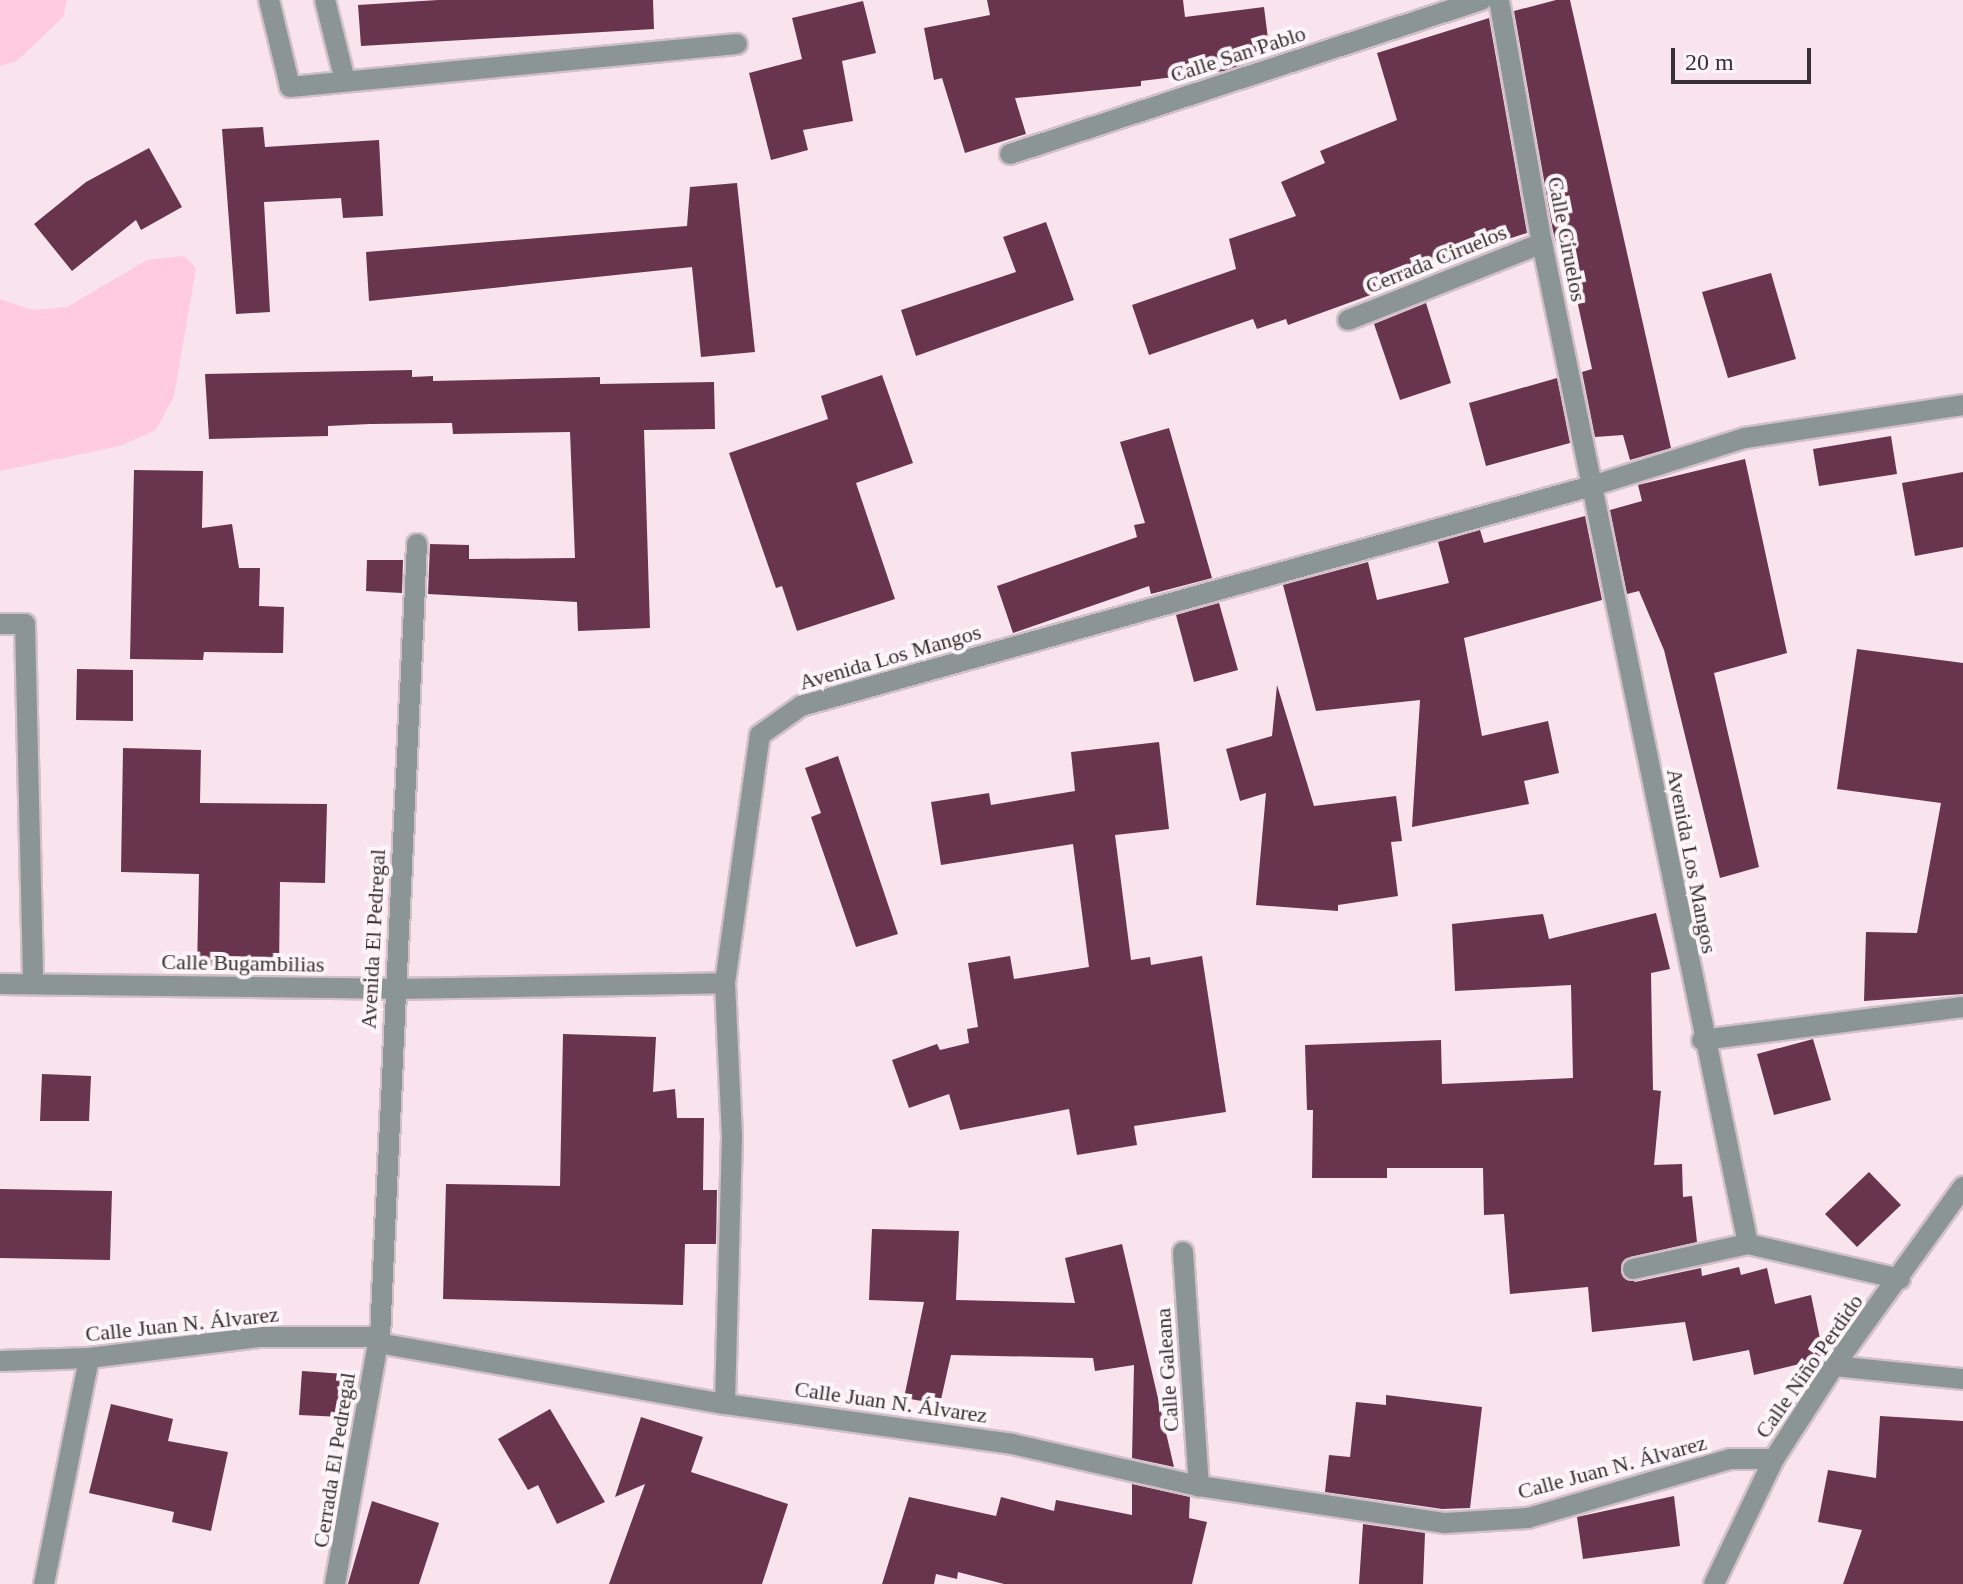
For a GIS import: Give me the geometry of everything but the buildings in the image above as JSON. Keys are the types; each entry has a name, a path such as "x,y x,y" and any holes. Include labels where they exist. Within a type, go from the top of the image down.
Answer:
{"street":[{"path":"269,0 290,87 737,44"},
{"path":"325,0 345,81"},
{"name":"Calle San Pablo","path":"1010,154 1482,0"},
{"name":"Calle Ciruelos","path":"1499,0 1542,243 1595,485"},
{"name":"Cerrada Ciruelos","path":"1348,320 1542,243"},
{"name":"Avenida Los Mangos","path":"725,1404 732,1137 725,983 760,735 801,706 1595,485 1745,438 1963,405"},
{"name":"Avenida Los Mangos","path":"1595,485 1702,1040 1748,1244"},
{"name":"Avenida El Pedregal","path":"379,1340 417,544"},
{"path":"0,624 25,624 33,983"},
{"name":"Calle Bugambilias","path":"0,984 394,989 725,983"},
{"path":"1702,1040 1963,1007"},
{"name":"Calle Niño Perdido","path":"1714,1584 1774,1459 1834,1366 1900,1279 1963,1187"},
{"path":"1633,1269 1748,1244 1900,1279"},
{"name":"Calle Galeana","path":"1183,1252 1199,1486"},
{"name":"Calle Juan N. Álvarez","path":"0,1361 89,1358 261,1337 379,1340 725,1404 1012,1444 1199,1486 1445,1523 1528,1518 1730,1459 1774,1459"},
{"name":"Cerrada El Pedregal","path":"335,1584 379,1340"},
{"path":"44,1584 89,1358"},
{"path":"1834,1366 1963,1379"}],"shaded area":[{"path":"0,0 67,0 63,17 17,61 0,66"},
{"path":"184,256 196,268 174,396 156,430 120,446 0,471 0,299 32,310 67,307 147,260"}]}
